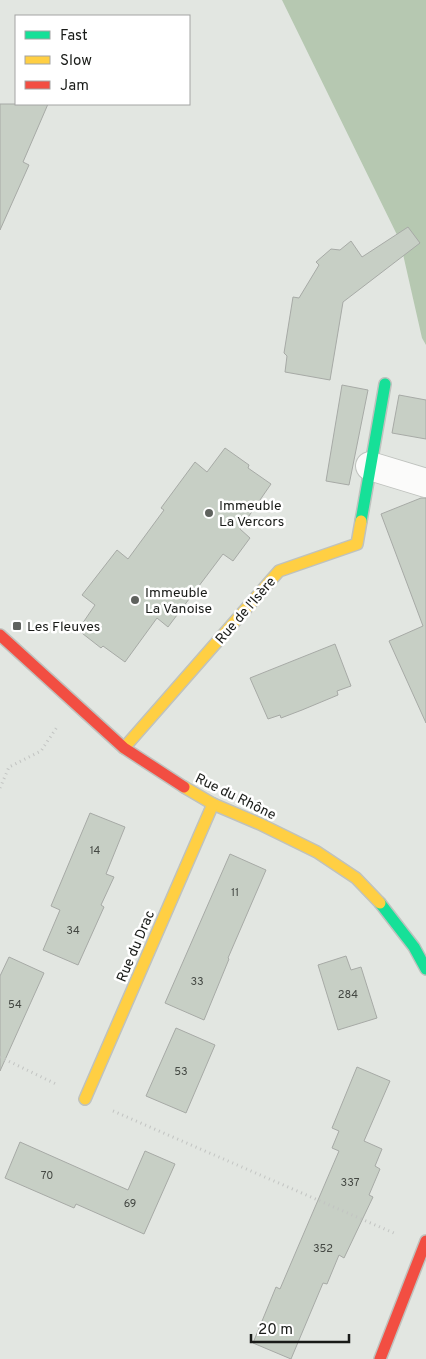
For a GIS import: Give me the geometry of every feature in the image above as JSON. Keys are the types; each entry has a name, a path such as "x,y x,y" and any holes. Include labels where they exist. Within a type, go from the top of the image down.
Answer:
{"street":[{"name":"Rue de l'Isère","path":"124,748 279,571 357,544 385,384"},
{"path":"370,466 426,483"},
{"name":"Rue du Rhône","path":"0,635 124,748 213,804 260,824 317,852 356,878 388,913 414,946 426,969"},
{"name":"Rue du Drac","path":"85,1099 213,804"},
{"path":"380,1359 425,1244"}],"path":[{"path":"0,788 9,767 41,751 73,702"},
{"path":"0,1057 85,1099 425,1244"}],"green space":[{"path":"282,0 426,0 426,345 422,338 400,241"}],"building":[{"path":"0,104 48,105 23,162 29,165 0,230"},
{"path":"408,227 420,243 343,302 330,380 285,372 287,356 284,353 293,297 299,298 319,265 316,262 331,249 340,250 351,241 362,257"},
{"path":"342,385 368,390 349,485 326,481"},
{"path":"399,395 426,400 426,439 392,433"},
{"path":"225,448 249,465 248,468 271,484 240,529 250,538 233,561 223,554 168,627 157,618 125,662 103,646 101,648 78,630 95,605 82,595 117,550 128,559 164,510 161,508 195,462 207,472"},
{"path":"421,498 426,498 426,723 389,641 423,626 381,514"},
{"path":"335,644 351,686 337,691 338,695 302,710 281,718 280,715 268,719 250,678"},
{"path":"90,813 125,827 106,874 114,877 101,905 104,907 78,965 43,950 60,910 51,906"},
{"path":"230,854 266,870 228,958 204,1020 165,1003"},
{"path":"346,956 351,970 361,967 377,1018 338,1030 318,965"},
{"path":"9,957 44,973 0,1071 0,976"},
{"path":"176,1028 215,1045 186,1113 146,1096"},
{"path":"357,1067 390,1081 364,1141 382,1149 375,1166 380,1169 369,1195 373,1197 344,1258 339,1255 327,1284 323,1283 291,1359 253,1343 276,1287 280,1289 339,1151 332,1148 339,1131 332,1128"},
{"path":"20,1142 128,1190 145,1151 175,1164 144,1234 76,1204 74,1208 5,1178"}],"traffic: fast":[{"path":"361,521 385,384"},
{"path":"380,903 414,947 426,969"}],"traffic: slow":[{"path":"124,748 279,571 357,544 361,521"},
{"path":"184,787 213,804 260,824 317,852 356,878 380,903"},
{"path":"85,1099 213,804"}],"traffic: jam":[{"path":"0,635 124,748 184,787"},
{"path":"380,1359 426,1241"}],"place":[{"name":"Immeuble La Vercors","path":"209,513"},
{"name":"Immeuble La Vanoise","path":"135,600"},
{"name":"Les Fleuves","path":"17,626"}]}
